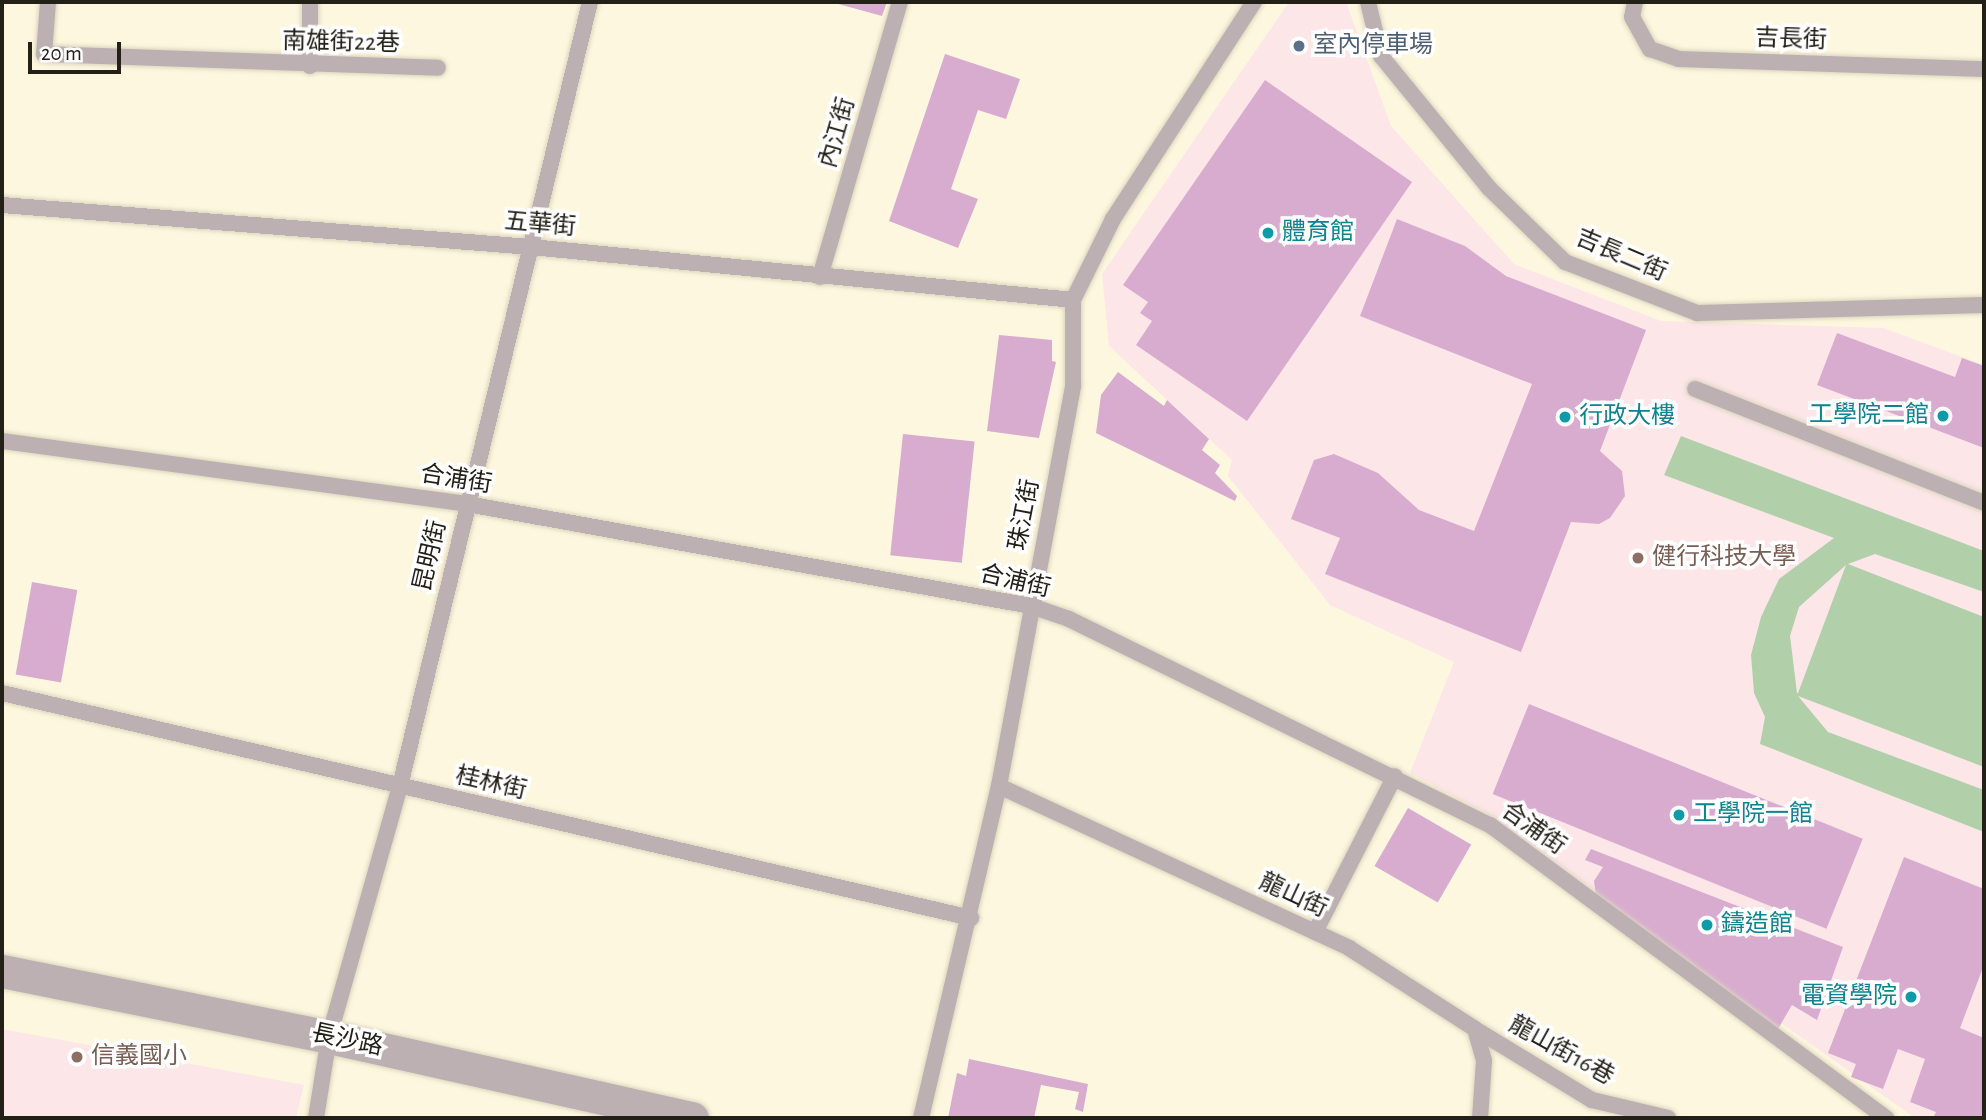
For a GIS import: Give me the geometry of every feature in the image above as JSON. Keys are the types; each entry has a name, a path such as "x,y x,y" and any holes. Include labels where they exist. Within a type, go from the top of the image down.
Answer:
{"street":[{"name":"長沙路","path":"2,971 329,1037 692,1118"}],"lane":[{"name":"南雄街22巷","path":"48,2 44,54 310,66 438,68"},
{"path":"310,2 310,66"},
{"name":"昆明街","path":"316,1118 329,1037 400,786 590,2"},
{"name":"內江街","path":"820,277 900,2"},
{"name":"珠江街","path":"921,1118 971,918 999,786 1073,385 1073,300 1113,219 1254,2"},
{"name":"吉長二街","path":"1368,2 1381,55 1489,188 1565,262 1698,313 1984,305"},
{"name":"吉長街","path":"1635,2 1632,17 1650,49 1679,59 1984,69"},
{"name":"五華街","path":"2,205 530,247 1073,300"},
{"path":"1695,389 1984,503"},
{"name":"合浦街","path":"2,441 467,504 1031,606 1069,619 1395,776 1490,825 1886,1118"},
{"name":"桂林街","path":"2,693 971,918"},
{"path":"1315,932 1395,776"},
{"name":"龍山街","path":"999,786 1349,947 1475,1029"},
{"path":"1475,1029 1484,1061 1480,1118"},
{"name":"龍山街16巷","path":"1475,1029 1592,1100 1668,1118"}],"shaded area":[{"name":"健行科技大學","path":"1289,2 1346,2 1391,126 1514,264 1661,321 1883,328 1984,365 1984,1118 1915,1118 1481,810 1410,773 1454,662 1330,605 1228,476 1232,460 1109,346 1102,274"},
{"name":"信義國小","path":"2,1029 304,1085 296,1118 2,1118"}],"green space":[{"path":"1681,436 1984,551 1984,592 1875,554 1848,564 1984,617 1984,767 1798,696 1828,732 1984,790 1984,832 1760,744 1765,717 1754,693 1751,655 1761,617 1779,579 1834,538 1664,475","holes":["1846,565 1798,693 1790,636 1799,607"]}],"building":[{"path":"831,2 887,2 882,16"},
{"path":"945,54 1020,79 1006,119 978,110 951,189 978,199 958,248 889,221"},
{"name":"體育館","path":"1265,80 1412,182 1247,421 1136,345 1152,321 1140,313 1148,302 1123,285"},
{"name":"行政大樓","path":"1397,219 1465,246 1506,276 1646,330 1600,451 1622,471 1625,496 1610,518 1599,524 1571,522 1521,652 1325,574 1340,538 1291,519 1314,460 1334,454 1378,473 1419,510 1474,531 1532,384 1360,316"},
{"name":"工學院二館","path":"1837,333 1955,377 1962,358 1984,366 1984,448 1817,385"},
{"path":"999,335 1052,340 1052,361 1056,362 1039,438 987,431"},
{"path":"1118,372 1164,406 1167,400 1209,439 1202,450 1220,465 1215,473 1237,496 1235,501 1096,433 1101,395"},
{"path":"903,434 975,442 962,563 890,555"},
{"path":"32,582 77,590 61,683 16,675"},
{"name":"工學院一館","path":"1529,704 1863,839 1826,929 1493,794"},
{"path":"1408,808 1471,844 1438,903 1374,866"},
{"name":"鑄造館","path":"1591,849 1843,947 1817,1020 1792,1005 1775,1034 1597,903 1594,881 1603,867 1585,860"},
{"name":"電資學院","path":"1904,857 1984,889 1984,965 1960,1028 1984,1038 1984,1118 1933,1118 1936,1112 1910,1102 1925,1059 1898,1049 1883,1089 1851,1077 1856,1064 1828,1053"},
{"path":"969,1059 1088,1084 1083,1112 1075,1109 1079,1092 1041,1085 1034,1118 948,1118 957,1073 966,1076"}],"place":[{"name":"室內停車場","path":"1299,46"},
{"name":"體育館","path":"1268,233"},
{"name":"工學院二館","path":"1943,416"},
{"name":"行政大樓","path":"1565,417"},
{"name":"健行科技大學","path":"1638,558"},
{"name":"工學院一館","path":"1679,815"},
{"name":"鑄造館","path":"1707,925"},
{"name":"電資學院","path":"1911,997"},
{"name":"信義國小","path":"77,1057"}]}
